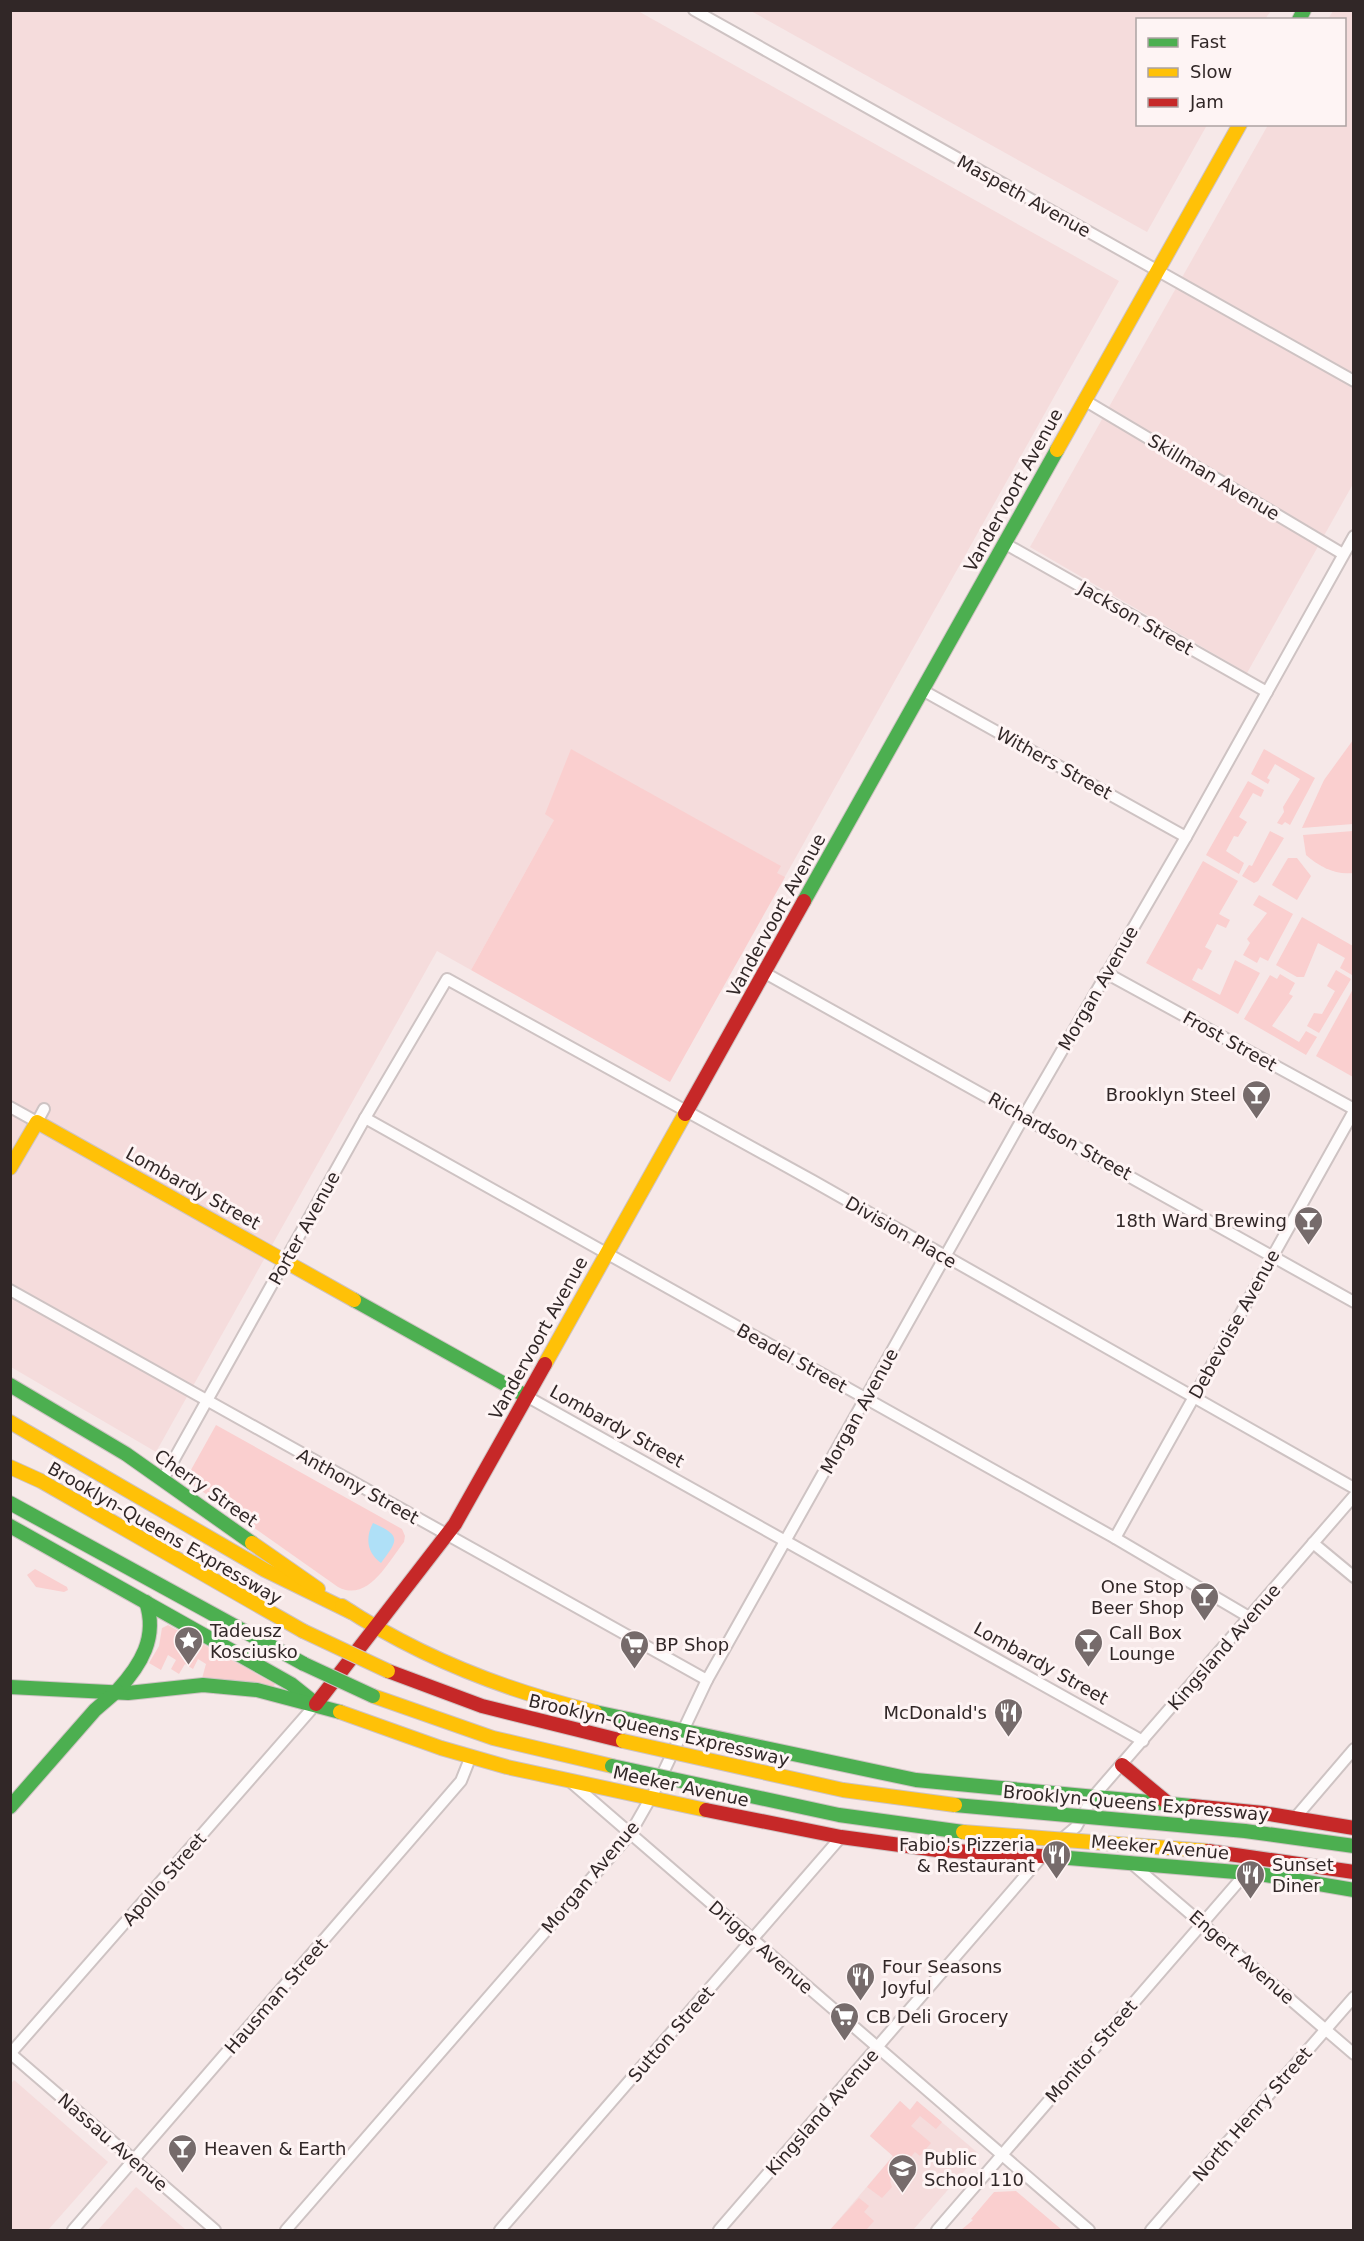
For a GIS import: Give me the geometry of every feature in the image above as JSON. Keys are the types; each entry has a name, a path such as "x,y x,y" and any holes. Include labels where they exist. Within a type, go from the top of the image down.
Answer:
{"main road":[{"name":"Vandervoort Avenue","path":"316,1704 446,1535 687,1113 1239,126"},
{"path":"10,1168 37,1122"},
{"name":"Lombardy Street","path":"37,1122 526,1396"},
{"name":"Cherry Street","path":"10,1385 163,1479 351,1612 377,1626"},
{"path":"10,1422 265,1570 351,1612"},
{"path":"10,1456 41,1481"},
{"name":"Brooklyn-Queens Expressway","path":"10,1467 41,1481 303,1631 388,1671 491,1709 623,1742 890,1798 972,1807 1210,1826 1353,1846"},
{"path":"10,1503 304,1664 373,1696 493,1738 612,1766 887,1823 988,1834 1231,1853 1353,1872"},
{"path":"10,1526 291,1684 316,1704"},
{"path":"10,1807 95,1710 117,1691 135,1669 152,1636 151,1614 146,1602"},
{"path":"377,1626 456,1666 510,1688 577,1708 916,1780 1295,1818 1353,1828"},
{"name":"Meeker Avenue","path":"10,1687 128,1693 203,1685 257,1690 316,1704 471,1756 570,1781 841,1837 928,1849 1130,1862 1246,1873 1353,1890"},
{"path":"1122,1764 1170,1805"}],"street":[{"name":"Maspeth Avenue","path":"694,10 1353,381"},
{"name":"Skillman Avenue","path":"1084,400 1343,554"},
{"name":"Morgan Avenue","path":"286,2230 630,1834 651,1798 681,1730 707,1680 1023,1116 1186,837 1353,536"},
{"name":"Jackson Street","path":"1004,543 1267,692"},
{"name":"Withers Street","path":"922,690 1186,837"},
{"name":"Richardson Street","path":"765,973 1353,1302"},
{"name":"Frost Street","path":"1106,973 1353,1110"},
{"name":"Division Place","path":"447,979 813,1181 1353,1488"},
{"name":"Porter Avenue","path":"163,1479 365,1118 447,979"},
{"name":"Lombardy Street","path":"10,1107 37,1122"},
{"path":"37,1122 44,1109"},
{"name":"Debevoise Avenue","path":"1115,1538 1353,1110"},
{"name":"Beadel Street","path":"365,1118 1115,1538 1249,1617"},
{"name":"Anthony Street","path":"10,1290 707,1680"},
{"name":"Lombardy Street","path":"526,1396 1143,1741"},
{"name":"Kingsland Avenue","path":"719,2230 1041,1857 1076,1827 1093,1797 1353,1496"},
{"path":"1313,1543 1353,1577"},
{"name":"Apollo Street","path":"11,2054 316,1704"},
{"path":"1295,1818 1353,1749"},
{"name":"Hausman Street","path":"72,2230 461,1781 471,1756"},
{"name":"Driggs Avenue","path":"570,1781 1089,2230"},
{"name":"Kingsland Avenue","path":"1041,1857 1052,1825 1093,1797"},
{"name":"Sutton Street","path":"500,2230 841,1837"},
{"name":"Engert Avenue","path":"1130,1862 1353,2054"},
{"name":"Monitor Street","path":"937,2230 1246,1873"},
{"name":"North Henry Street","path":"1151,2230 1353,1997"},
{"name":"Nassau Avenue","path":"11,2054 215,2230"}],"shaded area":[{"path":"11,11 638,11 1119,281 782,882 582,770 471,970 437,951 156,1452 11,1367"},
{"path":"751,11 1271,11 1266,18 1136,18 1136,126 1206,126 1147,232"},
{"path":"1333,11 1353,11 1353,484 1247,673 1030,547 1267,126 1346,126 1346,18 1329,18"},
{"path":"1353,740 1353,824 1302,828 1324,780"},
{"path":"571,749 781,866 777,873 785,877 670,1082 471,970 554,820 545,814"},
{"path":"1264,749 1315,778 1290,825 1285,822 1282,825 1277,823 1284,812 1283,807 1300,779 1275,764 1267,778 1270,780 1268,784 1251,774"},
{"path":"1248,781 1264,790 1261,797 1253,793 1239,817 1247,822 1238,837 1234,836 1226,851 1244,863 1239,874 1206,855"},
{"path":"1270,831 1284,838 1258,881 1254,883 1242,876 1249,865 1252,866"},
{"path":"1353,831 1353,873 1340,873 1328,869 1306,855 1303,835"},
{"path":"1288,858 1297,858 1311,876 1297,900 1272,885"},
{"path":"1203,861 1238,881 1219,914 1230,920 1226,928 1217,924 1205,947 1212,951 1202,970 1198,968 1192,980 1220,995 1235,960 1260,973 1238,1014 1146,963"},
{"path":"1259,895 1293,914 1268,961 1260,957 1257,963 1243,955 1250,943 1247,939 1267,913 1253,905"},
{"path":"1302,917 1353,946 1352,975 1340,968 1345,958 1318,943 1304,977 1297,977 1276,965"},
{"path":"1336,970 1351,979 1319,1033 1307,1026 1314,1013 1322,1014 1335,991 1327,986"},
{"path":"1280,974 1295,983 1289,994 1293,996 1272,1026 1299,1042 1306,1031 1317,1037 1306,1055 1244,1019 1270,975 1277,979"},
{"path":"1353,989 1353,1077 1316,1056"},
{"path":"216,1425 402,1529 405,1536 404,1542 384,1569 368,1585 359,1590 338,1587 189,1482 187,1477"},
{"path":"35,1569 67,1587 68,1590 64,1592 36,1587 27,1575"},
{"path":"168,1625 275,1684 273,1688 201,1682 206,1664 198,1659 193,1669 185,1664 179,1674 171,1669 176,1660 168,1655 161,1670 149,1663 159,1646 162,1628"},
{"path":"14,2080 108,2162 48,2230 11,2230 10,2085"},
{"name":"Public School 110","path":"900,2101 910,2110 917,2101 979,2154 913,2230 830,2230 893,2156 870,2136"},
{"path":"900,2101 910,2110 917,2101 942,2122 936,2129 920,2116 911,2126 931,2143 920,2156 915,2152 890,2181 892,2187 882,2198 867,2187 893,2156 870,2136"},
{"path":"136,2187 186,2230 98,2230"},
{"path":"1016,2191 1062,2230 961,2230 973,2220 971,2219 994,2192"},
{"path":"859,2198 869,2206 864,2212 874,2221 866,2230 830,2230"}],"water":[{"path":"373,1523 393,1535 394,1539 394,1544 381,1563 370,1550 368,1540"}],"traffic: fast":[{"path":"1300,18 1304,10"},
{"path":"804,901 1057,450"},
{"path":"354,1300 526,1396"},
{"path":"10,1385 126,1454 252,1543"},
{"path":"10,1503 304,1664"},
{"path":"10,1526 291,1684 316,1704"},
{"path":"117,1691 140,1661 145,1650 150,1627 146,1602"},
{"path":"304,1664 373,1696"},
{"path":"10,1687 128,1693 203,1685 257,1690 340,1712"},
{"path":"10,1807 95,1710 117,1691"},
{"path":"595,1712 916,1780 1192,1806"},
{"path":"612,1766 839,1815 963,1832"},
{"path":"955,1805 1245,1831 1354,1846"},
{"path":"1057,1857 1260,1874 1354,1890"}],"traffic: slow":[{"path":"1057,450 1239,126"},
{"path":"545,1364 685,1114"},
{"path":"10,1168 37,1122 354,1300"},
{"path":"10,1422 265,1570 351,1612"},
{"path":"10,1467 41,1481 303,1631"},
{"path":"252,1543 318,1589"},
{"path":"342,1606 401,1641 464,1670 529,1694 595,1712"},
{"path":"303,1631 388,1671"},
{"path":"373,1696 493,1738 612,1766"},
{"path":"340,1712 441,1748 507,1767 706,1810"},
{"path":"623,1741 843,1790 955,1805"},
{"path":"963,1832 1208,1851"}],"traffic: jam":[{"path":"685,1114 804,901"},
{"path":"316,1704 455,1524 545,1364"},
{"path":"388,1671 482,1706 623,1741"},
{"path":"1122,1765 1170,1805"},
{"path":"1192,1806 1263,1813 1354,1828"},
{"path":"706,1810 841,1837 937,1850 1057,1857"},
{"path":"1208,1851 1354,1872"}],"place":[{"name":"Brooklyn Steel","path":"1257,1120"},
{"name":"18th Ward Brewing","path":"1308,1246"},
{"name":"One Stop Beer Shop","path":"1205,1622"},
{"name":"Tadeusz Kosciusko","path":"189,1666"},
{"name":"Call Box Lounge","path":"1088,1668"},
{"name":"BP Shop","path":"634,1670"},
{"name":"McDonald's","path":"1008,1738"},
{"name":"Fabio's Pizzeria & Restaurant","path":"1056,1880"},
{"name":"Sunset Diner","path":"1251,1900"},
{"name":"Four Seasons Joyful","path":"861,2002"},
{"name":"CB Deli Grocery","path":"845,2042"},
{"name":"Heaven & Earth","path":"183,2174"},
{"name":"Public School 110","path":"903,2194"}]}
